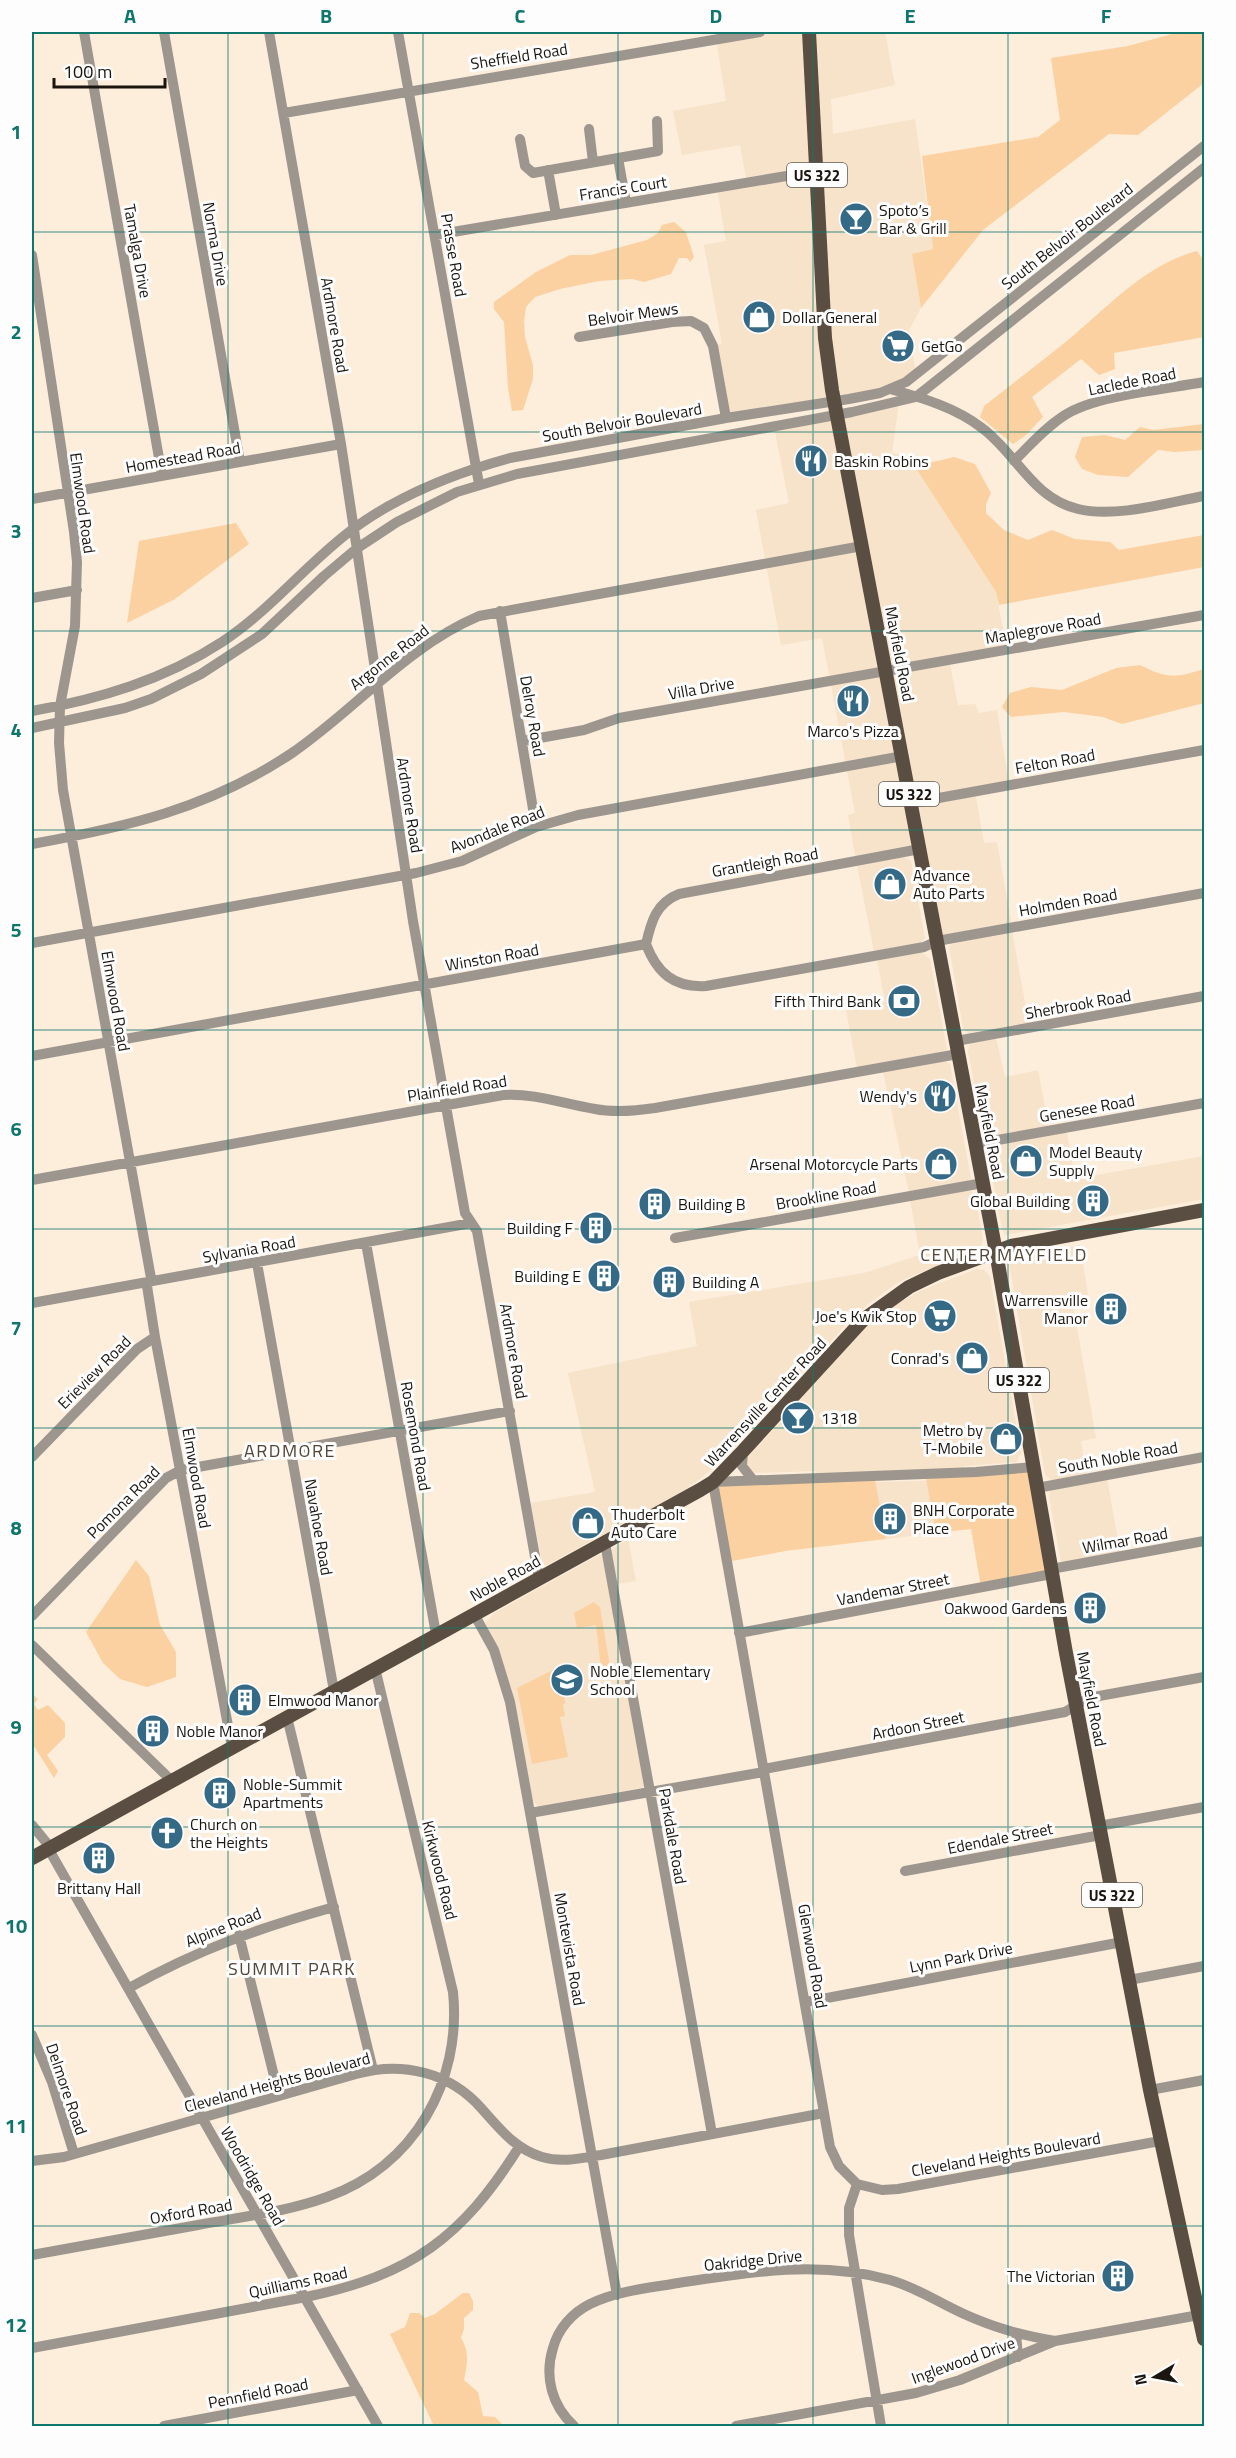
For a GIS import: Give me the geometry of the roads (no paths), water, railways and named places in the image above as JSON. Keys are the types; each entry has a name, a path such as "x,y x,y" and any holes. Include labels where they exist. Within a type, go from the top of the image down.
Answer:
{"main road":[{"name":"Mayfield Road","path":"809,32 825,338 835,407 996,1252 1076,1705 1160,2141 1204,2339"},
{"name":"Warrensville Center Road","path":"712,1482 875,1310 923,1280 1011,1246 1204,1210"},
{"name":"Noble Road","path":"32,1858 712,1482"}],"street":[{"name":"Tamalga Drive","path":"84,32 162,475"},
{"name":"Norma Drive","path":"164,32 240,462"},
{"name":"Ardmore Road","path":"269,32 341,444 423,984 465,1214 477,1231 539,1579"},
{"name":"Prasse Road","path":"398,32 479,484"},
{"name":"Sheffield Road","path":"284,113 760,32"},
{"path":"520,139 525,166 533,172 658,152 660,149 657,121"},
{"path":"589,129 593,162"},
{"name":"South Belvoir Boulevard","path":"32,728 125,708 151,699 201,674 262,634 356,549 397,522 438,501 479,484 835,407 890,389 923,370 1204,146"},
{"path":"618,158 626,203"},
{"name":"South Belvoir Boulevard","path":"32,711 124,690 203,654 247,623 354,528 429,486 475,467 510,458 726,418 835,407 886,405 916,397 1204,168"},
{"path":"548,170 556,215"},
{"name":"Francis Court","path":"435,235 816,171"},
{"name":"Elmwood Road","path":"32,255 74,532 75,626 60,706 60,764 70,836 151,1278 147,1286 155,1337 232,1747"},
{"name":"Belvoir Mews","path":"579,338 672,322 691,321 704,328 713,346 726,418"},
{"name":"Laclede Road","path":"1014,461 1049,427 1076,409 1103,401 1204,382"},
{"path":"890,389 956,412 982,428 1030,480 1046,494 1064,504 1089,511 1113,511 1204,496"},
{"name":"Homestead Road","path":"32,499 341,444"},
{"name":"Argonne Road","path":"32,844 169,814 224,792 292,753 437,637 479,616 862,546"},
{"path":"32,598 76,590"},
{"name":"Delroy Road","path":"500,611 536,827"},
{"name":"Maplegrove Road","path":"886,671 1204,615"},
{"name":"Villa Drive","path":"523,741 584,730 620,718 886,671"},
{"name":"Felton Road","path":"911,803 1204,750"},
{"name":"Avondale Road","path":"32,943 406,875 462,861 536,827 578,815 903,756"},
{"name":"Grantleigh Road","path":"646,944 656,913 668,900 679,894 920,849"},
{"name":"Holmden Road","path":"937,941 1204,893"},
{"path":"646,944 655,964 664,975 678,984 699,986 924,947 937,941"},
{"name":"Winston Road","path":"32,1056 646,944"},
{"name":"Sherbrook Road","path":"957,1048 1204,996"},
{"name":"Plainfield Road","path":"32,1180 445,1105 519,1094 538,1095 595,1109 624,1112 643,1110 957,1048"},
{"name":"Genesee Road","path":"975,1144 1204,1102"},
{"name":"Brookline Road","path":"675,1238 983,1182"},
{"name":"Sylvania Road","path":"32,1303 471,1223"},
{"name":"Rosemond Road","path":"366,1242 436,1634"},
{"name":"Navahoe Road","path":"257,1263 334,1691"},
{"name":"Erieview Road","path":"32,1457 136,1349 155,1337"},
{"name":"Pomona Road","path":"32,1616 166,1478 181,1470 510,1411"},
{"path":"743,1451 741,1466 753,1480"},
{"name":"South Noble Road","path":"1037,1488 1204,1457"},
{"name":"Noble Road","path":"712,1482 976,1472 1034,1467"},
{"name":"Glenwood Road","path":"712,1482 824,2113 834,2158 857,2184"},
{"name":"Wilmar Road","path":"1052,1572 1204,1541"},
{"name":"Parkdale Road","path":"605,1543 712,2134"},
{"name":"Vandemar Street","path":"739,1633 1052,1572"},
{"name":"Montevista Road","path":"474,1614 494,1650 507,1686 617,2295"},
{"path":"32,1646 171,1780"},
{"name":"Kirkwood Road","path":"375,1668 453,1992 455,2035 444,2080"},
{"name":"Ardoon Street","path":"530,1813 764,1771 1065,1712 1088,1698 1204,1677"},
{"path":"287,1717 373,2070"},
{"name":"Edendale Street","path":"905,1871 1204,1807"},
{"name":"Woodridge Road","path":"32,1826 49,1847 378,2427"},
{"name":"Alpine Road","path":"129,1989 186,1958 239,1935 334,1906"},
{"path":"239,1935 279,2096"},
{"name":"Lynn Park Drive","path":"806,2002 1122,1942"},
{"path":"1129,1980 1204,1966"},
{"name":"Delmore Road","path":"32,2035 54,2086 74,2154"},
{"name":"Cleveland Heights Boulevard","path":"32,2161 50,2160 74,2154 373,2070 405,2069 425,2072 444,2080 475,2101 519,2147 533,2154 554,2159 570,2160 824,2113"},
{"name":"Oxford Road","path":"32,2255 304,2205 327,2198 348,2189 372,2174 394,2155 417,2130 430,2111 444,2080"},
{"path":"1150,2090 1204,2080"},
{"name":"Cleveland Heights Boulevard","path":"857,2184 872,2188 898,2189 1160,2141"},
{"name":"Quilliams Road","path":"32,2348 306,2297 371,2281 396,2270 454,2230 480,2203 519,2147"},
{"path":"857,2184 850,2202 848,2222 854,2272 881,2427"},
{"name":"Oakridge Drive","path":"574,2427 561,2413 551,2390 549,2370 552,2348 560,2332 578,2312 591,2304 617,2295 748,2272 813,2268 854,2272 903,2285 982,2322 1016,2334 1055,2341"},
{"name":"Inglewood Drive","path":"736,2427 877,2402 939,2387 1055,2341 1201,2318"},
{"path":"1016,2334 1018,2357"},
{"name":"Pennfield Road","path":"164,2427 358,2390"}],"place":[{"name":"Spoto’s Bar & Grill","path":"856,219"},
{"name":"Dollar General","path":"759,317"},
{"name":"GetGo","path":"898,346"},
{"name":"Baskin Robins","path":"811,461"},
{"name":"Marco's Pizza","path":"853,701"},
{"name":"Advance Auto Parts","path":"890,884"},
{"name":"Fifth Third Bank","path":"904,1001"},
{"name":"Wendy's","path":"940,1096"},
{"name":"Model Beauty Supply","path":"1026,1161"},
{"name":"Arsenal Motorcycle Parts","path":"941,1164"},
{"name":"Global Building","path":"1093,1201"},
{"name":"Building B","path":"655,1204"},
{"name":"Building F","path":"596,1228"},
{"name":"Building E","path":"604,1276"},
{"name":"Building A","path":"669,1282"},
{"name":"Warrensville Manor","path":"1111,1309"},
{"name":"Joe's Kwik Stop","path":"940,1316"},
{"name":"Conrad's","path":"972,1358"},
{"name":"1318","path":"798,1418"},
{"name":"Metro by T-Mobile","path":"1006,1439"},
{"name":"BNH Corporate Place","path":"890,1519"},
{"name":"Thuderbolt Auto Care","path":"588,1523"},
{"name":"Oakwood Gardens","path":"1090,1608"},
{"name":"Noble Elementary School","path":"567,1680"},
{"name":"Elmwood Manor","path":"245,1700"},
{"name":"Noble Manor","path":"153,1731"},
{"name":"Noble-Summit Apartments","path":"220,1793"},
{"name":"Church on the Heights","path":"167,1833"},
{"name":"Brittany Hall","path":"99,1858"},
{"name":"The Victorian","path":"1118,2276"}],"district":[{"name":"CENTER MAYFIELD","path":"1004,1254"},
{"name":"ARDMORE","path":"290,1450"},
{"name":"SUMMIT PARK","path":"292,1968"}]}
